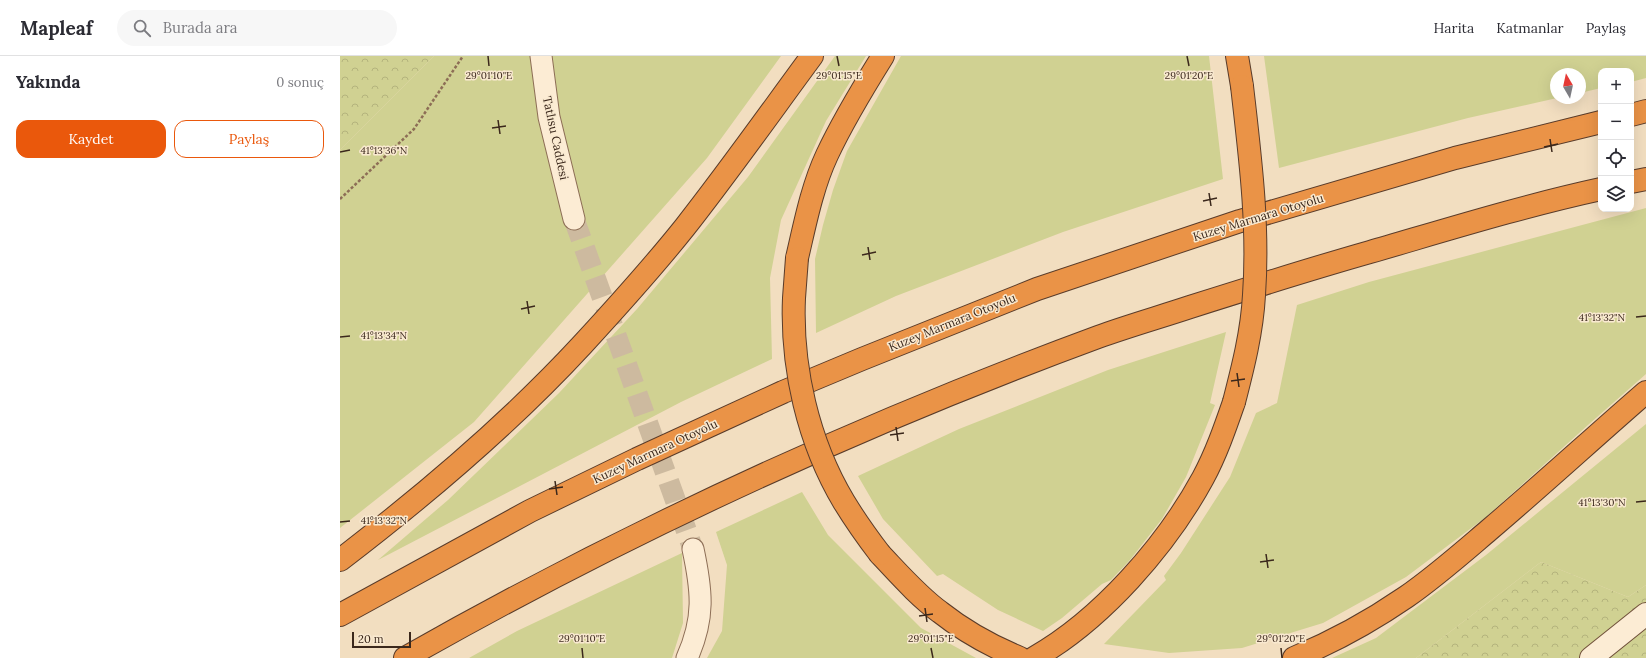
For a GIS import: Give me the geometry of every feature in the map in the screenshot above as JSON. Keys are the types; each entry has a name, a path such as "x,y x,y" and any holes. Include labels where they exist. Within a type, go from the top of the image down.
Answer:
{"highway":[{"path":"340,560 444,477 528,399 582,345 684,227 743,151 812,56"},
{"path":"883,56 827,156 814,191 797,258 794,299 795,344 799,378 814,434 826,468 843,501 880,554 906,582 938,612 968,632 1020,658"},
{"path":"1034,658 1063,639 1119,590 1151,556 1180,515 1203,478 1222,437 1234,402 1250,332 1256,260 1252,170 1237,56"},
{"path":"1634,113 1646,111"},
{"name":"Kuzey Marmara Otoyolu","path":"340,616 530,511 637,459 783,392 1023,294 1240,221 1455,158 1598,123"},
{"path":"1634,181 1646,179"},
{"path":"405,658 616,545 801,458 976,383 1102,336 1300,272 1508,213 1598,190"},
{"path":"1294,658 1327,644 1406,597 1435,575 1516,507 1646,392"}],"main road":[{"path":"1591,658 1646,614"}],"street":[{"name":"Tatlısu Caddesi","path":"541,56 549,117 574,219"},
{"path":"686,658 701,612 699,578 693,549"}],"path":[{"path":"340,199 414,129 463,56"}],"green space":[{"path":"340,56 434,56 340,150"},
{"path":"434,56 781,56 707,158 474,422 340,528 340,150"},
{"path":"835,56 866,56 826,121 781,220 770,278 772,359 681,402 378,560 448,500 559,393 637,309 748,177"},
{"path":"901,56 1209,56 1223,179 1063,232 896,296 816,333 815,259 833,190 847,151"},
{"path":"1264,56 1646,56 1646,78 1634,81 1634,68 1598,68 1598,89 1586,92 1586,68 1550,68 1550,100 1468,118 1279,168"},
{"path":"1646,208 1646,374 1486,517 1406,577 1323,623 1242,648 1169,653 1104,644 1166,580 1164,576 1181,553 1230,477 1256,413 1277,403 1297,305 1369,282"},
{"path":"1226,332 1210,403 1215,405 1186,477 1162,519 1130,560 1111,580 1102,584 1062,618 1043,631 998,610 943,574 937,576 883,519 858,476 959,429 1108,370"},
{"path":"1646,424 1646,585 1628,597 1541,562 1416,658 1332,658 1376,638 1486,555"},
{"path":"802,492 828,535 921,628 976,658 707,658 722,631 727,565 716,532"},
{"path":"682,553 683,623 672,658 469,658 517,631"},
{"path":"1541,562 1628,597 1646,585 1646,658 1416,658"}],"tunnel":[{"path":"574,219 693,549"}]}
